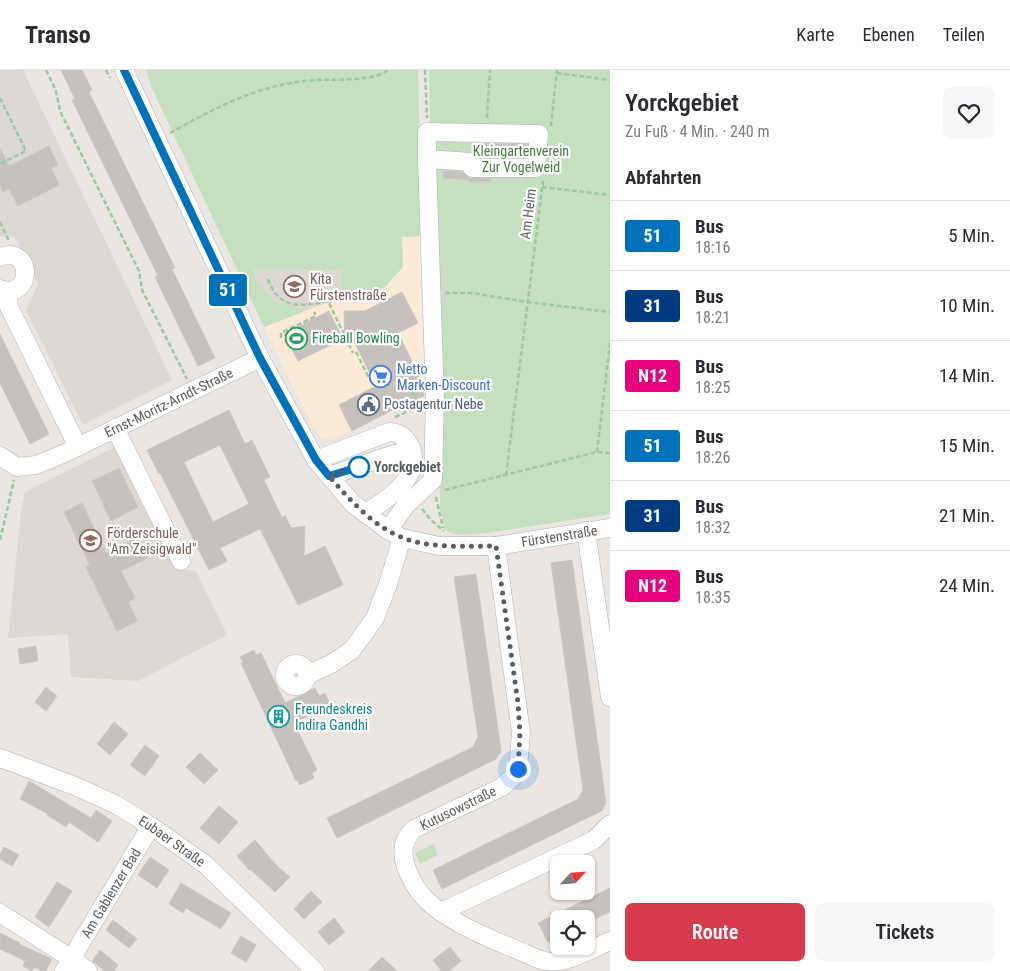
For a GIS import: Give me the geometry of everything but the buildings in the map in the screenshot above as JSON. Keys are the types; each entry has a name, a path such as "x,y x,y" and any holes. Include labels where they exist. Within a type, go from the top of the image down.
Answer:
{"street":[{"name":"Fürstenstraße","path":"124,70 260,358 316,460 353,504 395,534 438,546 496,546 610,528"},
{"path":"308,674 331,664 352,650 375,618 388,584 395,534 406,505 434,486 427,403 431,293 427,159 427,132 540,134 539,173 472,168 471,162 427,159"},
{"path":"4,256 14,256 23,262 26,273 22,284 18,288 3,290 9,307 78,447"},
{"name":"Ernst-Moritz-Arndt-Straße","path":"17,467 36,465 78,447 260,358"},
{"path":"116,428 180,561"},
{"path":"316,460 389,432 397,432 408,442 413,454 409,475 402,485 366,514"},
{"path":"329,476 391,455 412,450"},
{"path":"0,456 17,467"},
{"path":"586,531 610,697"},
{"name":"Kutusowstraße","path":"496,546 518,703 520,733 518,769 513,777 502,787 414,829 404,843 404,861 411,879 421,895 441,912 489,939 545,961 572,957 610,941"},
{"name":"Eubaer Straße","path":"0,758 75,786 115,804 151,826 206,865 315,971"},
{"path":"441,912 594,840 610,824"},
{"name":"Am Gablenzer Bad","path":"68,965 151,826"},
{"path":"0,913 68,965 88,971"}],"path":[{"path":"46,70 56,91 60,112 139,271 142,290 192,391"},
{"path":"157,140 236,98 253,92 293,82 369,78 388,70"},
{"path":"425,70 427,132"},
{"path":"487,124 490,70"},
{"path":"550,132 557,72 610,80"},
{"path":"0,98 26,150 0,164"},
{"path":"539,173 542,187 610,195"},
{"name":"Am Heim","path":"506,474 542,187 539,173"},
{"path":"0,222 9,241 4,256"},
{"path":"268,279 275,292 284,302 305,306 328,302 369,378"},
{"path":"431,293 472,292 527,302 610,312"},
{"path":"281,338 281,333 316,316 314,312"},
{"path":"597,452 610,343"},
{"path":"418,385 413,393 427,403"},
{"path":"394,418 427,403"},
{"path":"443,530 434,486 506,474 597,452 610,453"},
{"path":"0,540 17,467"}],"shaded area":[{"path":"0,70 23,70 172,380 83,425 26,310 38,284 15,237 0,236"},
{"path":"402,236 422,236 428,396 330,440 320,437 309,420 264,327 317,306 384,288 403,267"},
{"name":"Kita Fürstenstraße","path":"253,269 342,270 343,299 317,306 264,327"},
{"name":"Förderschule \"Am Zeisigwald\"","path":"119,445 178,569 196,571 227,635 138,681 71,677 68,634 8,638 21,512 25,492"}],"green space":[{"path":"146,70 418,70 422,236 402,237 403,267 384,288 343,299 341,270 253,269 261,286 270,297 283,304 301,309 303,312 264,327 151,86"},
{"name":"Kleingartenverein Zur Vogelweid","path":"429,70 610,70 610,514 487,533 457,535 445,530 440,508"},
{"path":"433,844 438,855 420,864 415,853"}],"bus line":[{"name":"51","path":"124,70 260,358 316,460 329,476 359,467"}],"place":[{"name":"Kita Fürstenstraße","path":"294,287"},
{"name":"Fireball Bowling","path":"296,338"},
{"name":"Netto Marken-Discount","path":"381,377"},
{"name":"Postagentur Nebe","path":"368,404"},
{"name":"Yorckgebiet","path":"359,467"},
{"name":"Förderschule \"Am Zeisigwald\"","path":"91,541"},
{"name":"Freundeskreis Indira Gandhi","path":"279,717"}],"route":[{"path":"359,467 329,476 353,504 388,530 402,538 438,546 496,546 518,703 520,758 518,769"}]}
